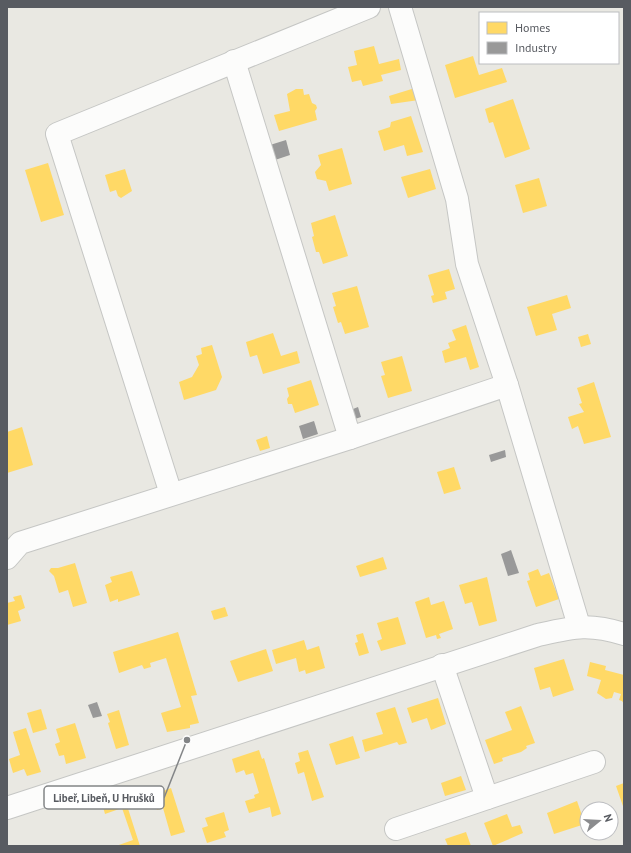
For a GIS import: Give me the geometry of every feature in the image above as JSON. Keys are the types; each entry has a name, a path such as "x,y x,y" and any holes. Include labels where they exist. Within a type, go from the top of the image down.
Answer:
{"street":[{"path":"171,494 57,134 369,7"},
{"path":"400,7 457,199 467,264 507,385 579,626"},
{"path":"234,61 350,438"},
{"path":"7,558 20,543 350,438 507,385"},
{"path":"7,808 538,635 579,626 604,628 624,634"},
{"path":"442,666 487,798"},
{"path":"396,828 594,762"}],"building: Homes":[{"path":"374,46 379,64 399,59 401,70 381,75 383,81 363,86 361,80 352,82 348,67 357,65 354,51"},
{"path":"473,56 479,75 502,68 507,82 455,98 445,65"},
{"path":"415,88 419,100 391,104 389,96"},
{"path":"296,89 303,89 304,95 309,94 312,103 316,105 317,108 315,111 317,120 279,131 274,115 290,111 287,94"},
{"path":"513,99 530,149 505,158 493,122 489,123 485,109"},
{"path":"411,116 423,152 407,156 404,145 384,151 378,131 390,127 391,122"},
{"path":"342,148 352,184 329,191 326,181 317,179 315,172 321,165 318,155"},
{"path":"48,163 64,215 41,222 25,170"},
{"path":"125,169 132,191 121,198 118,196 116,190 110,192 105,175"},
{"path":"430,169 436,189 408,198 401,177"},
{"path":"539,178 547,206 523,213 515,185"},
{"path":"335,215 348,256 323,264 319,252 316,252 312,237 314,236 311,223"},
{"path":"449,269 455,289 445,292 447,299 433,303 431,296 434,295 428,275"},
{"path":"357,286 369,327 345,334 341,322 338,323 333,307 336,306 332,293"},
{"path":"567,295 571,308 552,314 557,330 536,336 527,307"},
{"path":"466,325 479,367 470,370 466,357 445,363 442,351 450,348 448,343 456,340 452,330"},
{"path":"273,333 281,356 297,351 300,363 263,374 257,355 250,357 246,342"},
{"path":"588,334 591,344 581,347 578,337"},
{"path":"212,345 222,377 216,390 184,400 179,382 192,377 199,365 196,356 202,354 201,348"},
{"path":"402,356 412,391 388,398 381,376 385,375 381,362"},
{"path":"311,380 319,405 295,413 292,404 288,404 287,399 289,396 287,388"},
{"path":"594,382 611,437 584,444 578,426 572,429 568,417 584,412 579,404 582,403 577,388"},
{"path":"22,427 33,465 7,473 7,432"},
{"path":"267,436 270,448 260,451 256,440"},
{"path":"454,467 461,489 444,494 437,472"},
{"path":"383,557 387,569 360,577 356,566"},
{"path":"75,563 87,603 73,607 68,590 59,593 54,576 49,571 51,568 58,568"},
{"path":"538,569 541,576 549,573 559,599 536,607 527,581 530,580 528,573"},
{"path":"132,571 140,595 118,602 118,599 110,602 105,585 112,582 110,577"},
{"path":"487,577 497,621 479,626 472,602 465,604 459,585"},
{"path":"21,595 25,608 18,611 21,621 7,625 7,603 15,601 13,597"},
{"path":"429,597 431,605 444,601 453,629 439,634 441,638 437,639 436,635 426,638 415,602"},
{"path":"225,607 228,616 214,620 211,611"},
{"path":"398,617 406,644 381,651 377,641 382,639 377,623"},
{"path":"178,632 197,695 191,696 199,723 190,725 190,728 167,732 161,713 181,707 166,658 150,663 151,667 144,669 142,665 119,673 113,652"},
{"path":"363,633 369,653 359,656 355,643 358,642 356,635"},
{"path":"304,640 307,650 319,646 325,668 306,674 305,670 299,672 296,658 276,664 272,650"},
{"path":"266,649 273,671 238,682 230,661"},
{"path":"564,659 574,690 553,697 550,687 540,690 534,668"},
{"path":"590,662 606,666 605,670 624,675 624,704 619,700 621,694 614,692 612,698 606,699 597,693 601,680 587,676"},
{"path":"438,698 446,724 431,730 427,718 412,723 407,708"},
{"path":"521,706 535,743 526,746 527,748 521,752 502,758 503,761 494,764 485,740 512,730 505,712"},
{"path":"395,707 407,743 399,745 397,742 365,752 362,740 383,734 376,713"},
{"path":"41,709 47,729 33,733 27,713"},
{"path":"119,710 129,745 116,749 108,723 110,722 107,714"},
{"path":"75,723 86,758 66,764 64,755 59,756 55,744 60,742 56,729"},
{"path":"26,728 41,772 27,776 24,769 13,773 9,759 20,755 13,732"},
{"path":"353,736 360,758 336,765 329,744"},
{"path":"259,750 262,759 264,758 281,814 272,817 270,807 249,813 245,801 255,798 254,795 259,793 253,773 246,775 244,770 236,773 232,759"},
{"path":"308,750 324,797 312,801 304,772 298,774 295,763 300,761 298,753"},
{"path":"461,776 466,790 445,796 441,783"},
{"path":"624,783 624,809 616,786"},
{"path":"171,788 185,832 171,836 163,808 157,810 153,798 159,796 158,793"},
{"path":"123,793 140,846 116,846 133,840 122,808 105,814 101,800"},
{"path":"577,801 579,807 579,826 554,834 547,813"},
{"path":"224,812 229,830 224,832 226,837 207,843 202,828 208,826 205,818"},
{"path":"507,814 512,827 520,825 523,833 493,846 484,823"},
{"path":"466,832 471,846 448,846 445,839"}],"building: Industry":[{"path":"286,140 290,155 275,160 270,145"},
{"path":"358,407 361,417 355,419 353,409"},
{"path":"314,421 318,434 303,439 299,426"},
{"path":"505,450 506,457 491,462 489,455"},
{"path":"511,550 519,573 508,576 501,554"},
{"path":"97,702 102,716 93,718 88,705"}],"place":[{"name":"Libeř, Libeň, U Hrušků","path":"187,740"}]}
